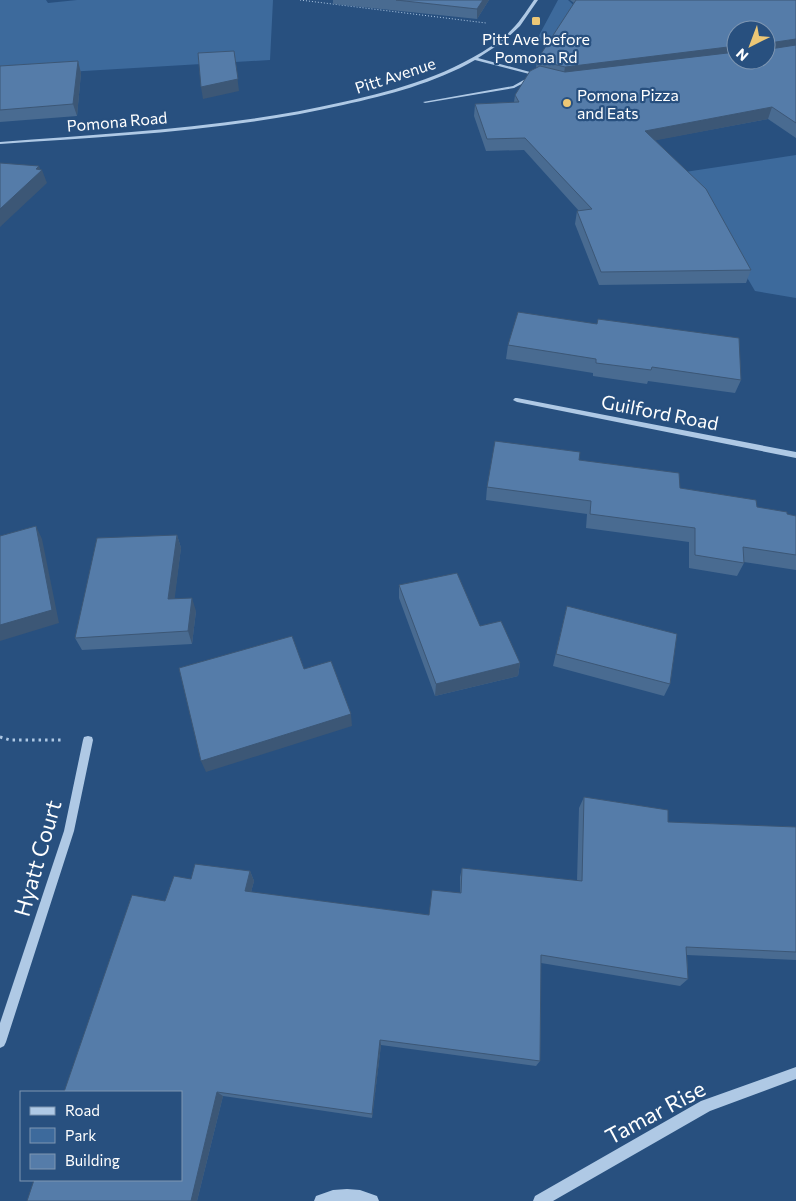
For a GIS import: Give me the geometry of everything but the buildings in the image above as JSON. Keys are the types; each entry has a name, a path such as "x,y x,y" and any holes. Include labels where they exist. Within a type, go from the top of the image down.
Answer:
{"street":[{"name":"Pitt Avenue","path":"237,124 326,109 387,93 438,76 494,47 519,25 536,0"},
{"path":"474,58 544,78"},
{"path":"425,102 514,88 536,76"},
{"name":"Pomona Road","path":"0,143 237,124"},
{"name":"Guilford Road","path":"517,400 796,455"},
{"name":"Hyatt Court","path":"0,1042 69,831 88,740"},
{"name":"Tamar Rise","path":"540,1201 706,1106 796,1073"},
{"path":"321,1201 336,1196 364,1197 372,1201"}],"path":[{"path":"300,0 519,25"},
{"path":"0,737 10,740 88,740"}],"green space":[{"path":"0,0 46,0 48,3 77,0 273,0 270,60 0,76"},
{"path":"558,0 568,0 605,34 536,41"},
{"path":"796,155 796,298 755,291 685,172"}],"place":[{"name":"Pitt Ave before Pomona Rd","path":"536,21"},
{"name":"Pomona Pizza and Eats","path":"567,103"}]}
